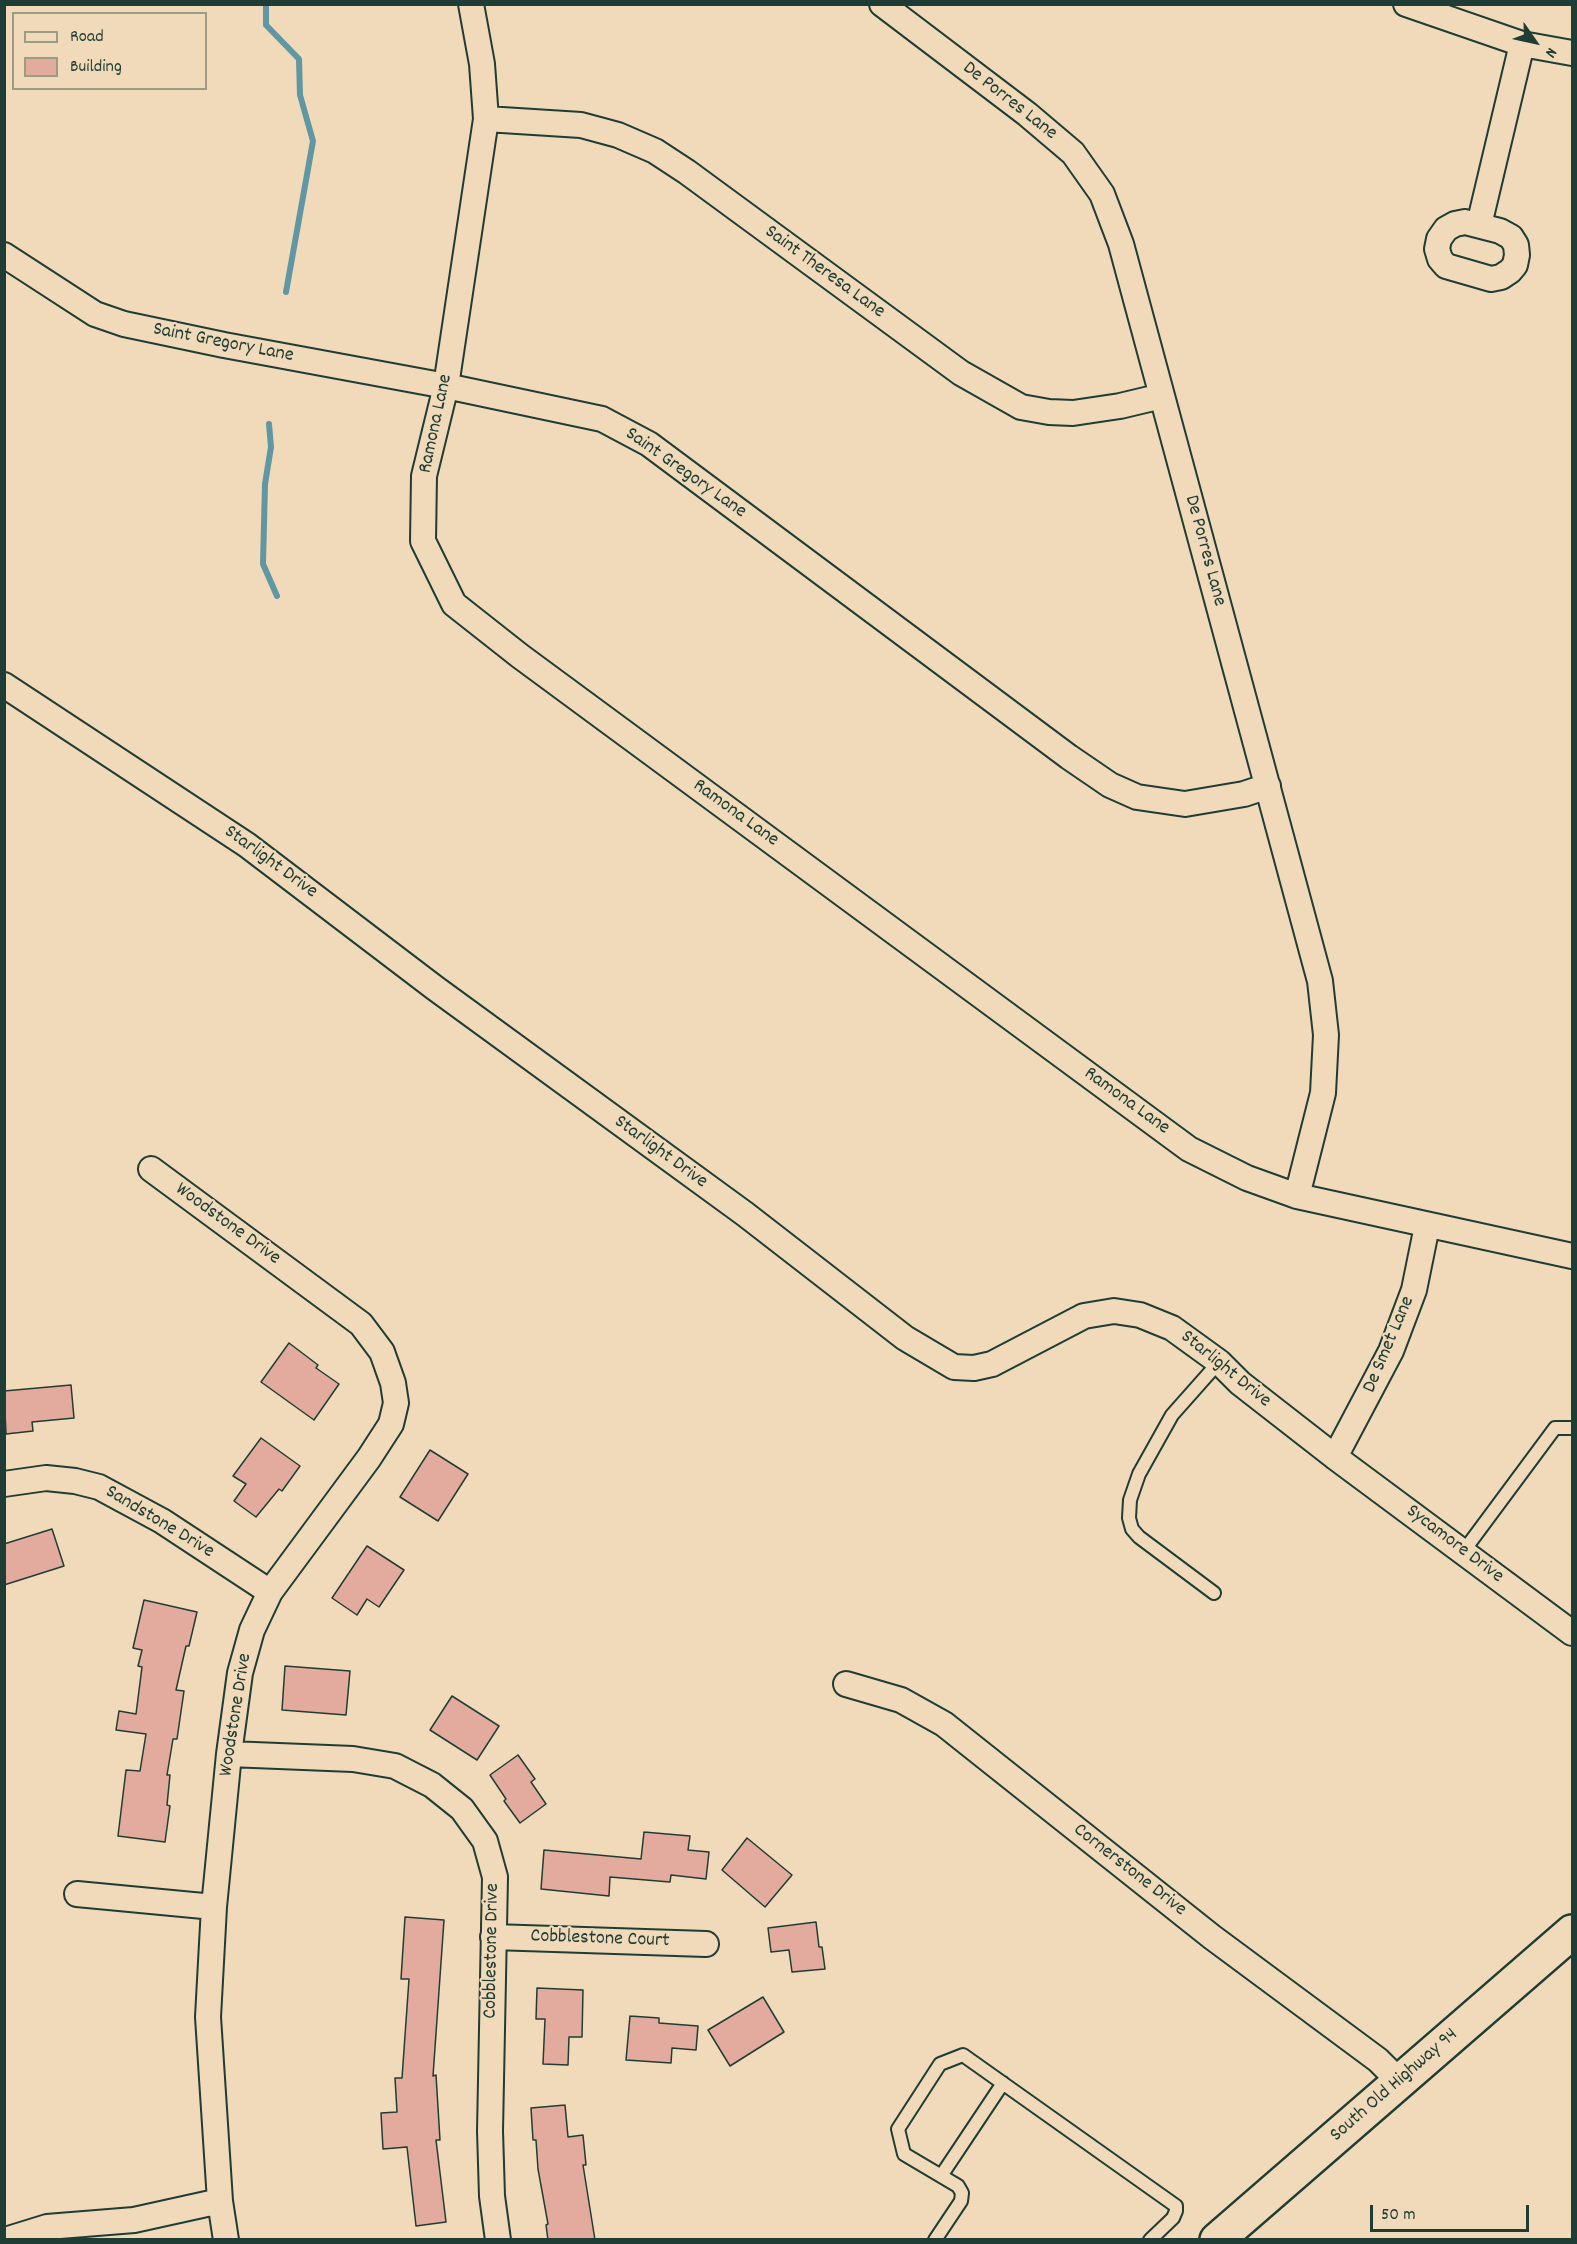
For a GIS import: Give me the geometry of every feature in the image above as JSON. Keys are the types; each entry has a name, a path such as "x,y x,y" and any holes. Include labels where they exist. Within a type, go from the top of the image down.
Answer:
{"main road":[{"name":"South Old Highway 94","path":"1217,2240 1572,1932"}],"street":[{"name":"Ramona Lane","path":"471,4 482,64 486,119 446,386 424,476 423,541 454,604 520,656 1189,1149 1247,1179 1297,1196 1572,1256"},
{"name":"De Porres Lane","path":"882,4 1027,114 1073,153 1102,194 1121,244 1320,981 1326,1035 1323,1093 1297,1196"},
{"path":"1407,4 1522,44 1572,53"},
{"path":"1479,225 1522,44"},
{"name":"Saint Theresa Lane","path":"486,119 581,124 618,135 655,151 961,373 1021,407 1073,413 1120,406 1162,396"},
{"name":"Saint Gregory Lane","path":"4,255 95,314 124,324 446,386 602,419 649,444 1069,758 1110,785 1137,797 1185,804 1244,794 1268,786"},
{"name":"Starlight Drive","path":"4,685 247,845 435,988 744,1214 906,1338 954,1367 974,1368 992,1364 1084,1316 1113,1311 1140,1315 1172,1328 1219,1362 1240,1383 1335,1457"},
{"name":"Woodstone Drive","path":"151,1169 361,1324 382,1352 393,1383 396,1403 391,1424 369,1458 270,1592 252,1630 240,1673 229,1754 214,1907 208,2017 220,2201 226,2240"},
{"name":"De Smet Lane","path":"1335,1457 1391,1351 1414,1290 1427,1226"},
{"name":"Sycamore Drive","path":"1335,1457 1463,1552 1570,1627"},
{"name":"Sandstone Drive","path":"4,1484 46,1478 99,1486 162,1521 270,1592"},
{"name":"Cornerstone Drive","path":"846,1684 900,1701 944,1724 1212,1937 1378,2060 1400,2082"},
{"name":"Cobblestone Drive","path":"229,1754 353,1759 395,1766 432,1785 462,1809 485,1841 495,1877 489,2131 492,2196 498,2240"},
{"path":"77,1894 214,1907"},
{"name":"Cobblestone Court","path":"493,1936 706,1944"},
{"path":"5,2240 47,2227 134,2220 220,2201"}],"lane":[{"path":"1214,1593 1139,1537 1132,1529 1129,1518 1130,1500 1138,1474 1172,1415 1219,1362"},
{"path":"1463,1552 1555,1428 1572,1428"},
{"path":"935,2240 961,2201 962,2193 958,2186 904,2154 898,2128 940,2064 963,2055 1176,2206 1173,2218 1150,2240"},
{"path":"941,2176 1003,2083"}],"building":[{"path":"289,1343 318,1365 316,1368 339,1384 314,1420 261,1382"},
{"path":"71,1385 74,1418 32,1422 33,1431 6,1434 4,1391"},
{"path":"261,1438 300,1466 282,1491 279,1489 256,1517 234,1501 246,1484 233,1476"},
{"path":"430,1450 468,1474 438,1521 400,1497"},
{"path":"52,1529 64,1566 4,1585 4,1544"},
{"path":"367,1546 404,1570 379,1607 367,1599 357,1615 332,1598"},
{"path":"144,1600 197,1612 176,1690 184,1691 177,1739 173,1739 167,1775 170,1775 167,1805 170,1806 165,1842 118,1836 126,1770 140,1771 146,1734 116,1730 119,1711 136,1714 142,1667 138,1666 142,1650 133,1648"},
{"path":"285,1666 350,1671 346,1715 282,1710"},
{"path":"452,1696 499,1726 477,1760 430,1730"},
{"path":"518,1755 535,1779 531,1782 546,1804 520,1823 504,1801 506,1799 490,1775"},
{"path":"644,1832 690,1836 688,1850 709,1852 706,1879 671,1875 670,1882 610,1877 609,1896 541,1889 544,1850 641,1859"},
{"path":"747,1838 792,1875 765,1907 722,1870"},
{"path":"405,1917 444,1920 433,2076 436,2075 440,2140 436,2140 446,2222 416,2226 407,2147 383,2149 381,2113 397,2112 395,2078 402,2078 409,1979 401,1979"},
{"path":"816,1922 825,1969 792,1972 789,1950 771,1952 768,1928"},
{"path":"537,1988 583,1990 582,2037 569,2037 568,2065 543,2064 545,2019 536,2019"},
{"path":"763,1997 784,2032 730,2066 708,2030"},
{"path":"630,2016 659,2018 659,2023 698,2026 696,2050 672,2048 671,2063 626,2060"},
{"path":"565,2105 568,2137 583,2135 586,2165 583,2165 595,2240 548,2240 546,2225 548,2224 538,2169 536,2140 533,2140 531,2108"}],"waterway":[{"path":"266,4 266,25 299,59 300,95 313,141 286,292"},
{"path":"269,424 271,447 265,484 263,564 277,596"}]}
